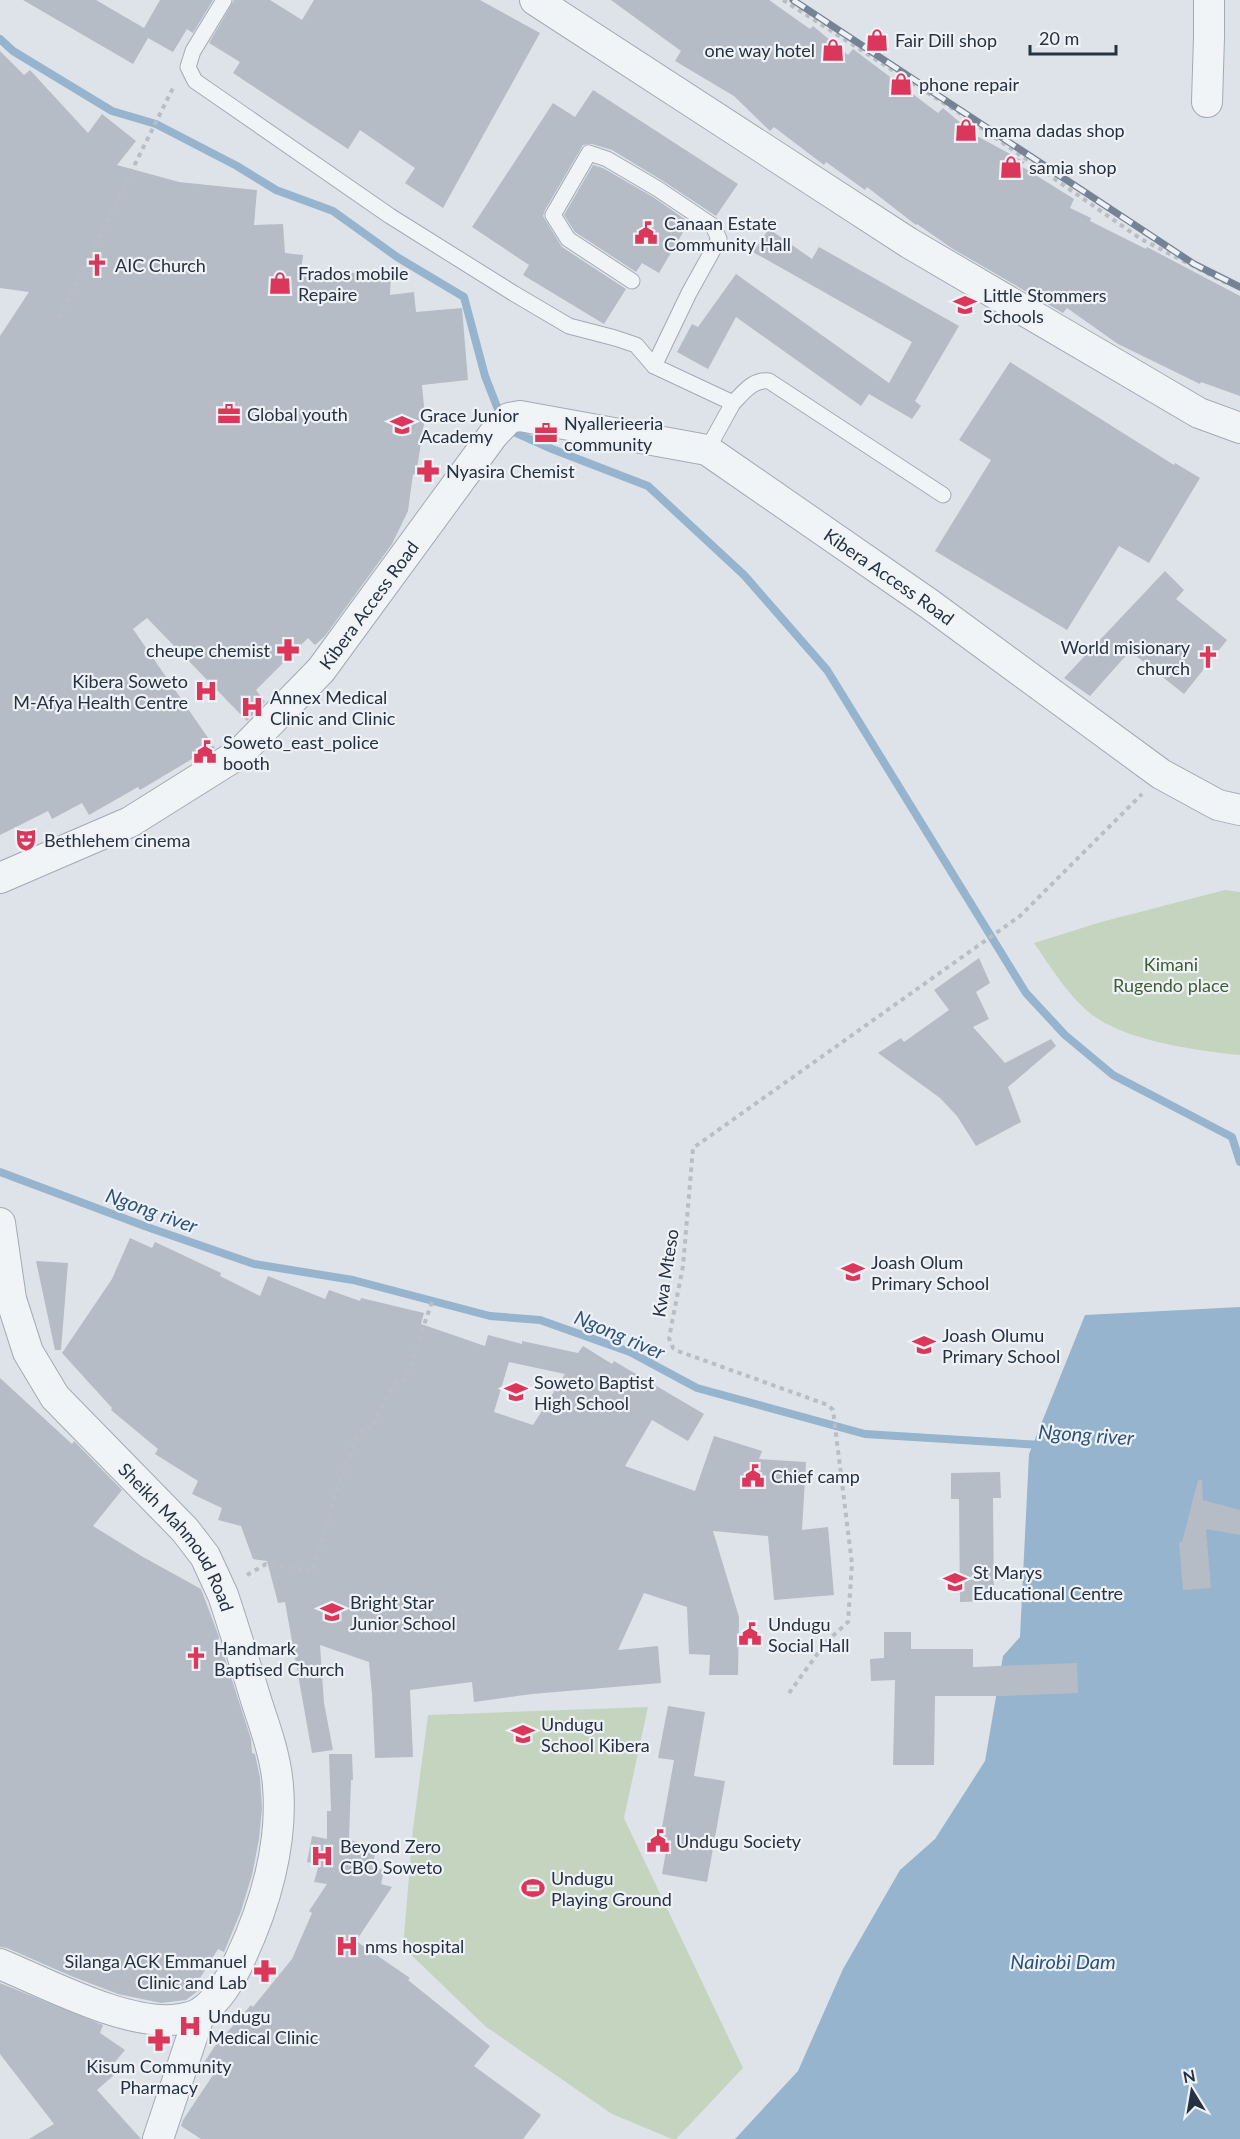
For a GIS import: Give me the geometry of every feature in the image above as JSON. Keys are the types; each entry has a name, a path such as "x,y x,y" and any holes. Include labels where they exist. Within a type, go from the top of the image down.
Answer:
{"street":[{"path":"535,0 909,243 1199,413 1240,428"},
{"path":"1207,102 1209,0"},
{"name":"Kibera Access Road","path":"0,878 130,822 240,753 321,670 502,425 520,416 707,450 928,603 1161,774 1218,805 1240,810"},
{"name":"Sheikh Mahmoud Road","path":"0,1223 11,1299 28,1352 55,1397 184,1530 205,1556 223,1595 271,1745 278,1785 278,1827 264,1898 250,1938 238,1963 220,1991 200,2013"},
{"path":"0,1964 81,1998 138,2017 159,2020 179,2019 200,2013"},
{"path":"158,2139 200,2013"}],"lane":[{"path":"224,0 193,51 188,68 195,81 390,216 513,293 569,326 636,345 654,366 733,403"},
{"path":"632,281 568,239 553,214 589,153 608,159 658,189 713,226 719,239 689,293 654,366"},
{"path":"707,450 733,403 754,383 761,380 769,381 943,495"}],"path":[{"path":"783,0 968,118 1141,239 1224,282 1240,287"},
{"path":"58,318 171,92"},
{"name":"Kwa Mteso","path":"789,1693 826,1642 848,1622 852,1564 833,1410 828,1405 678,1352 670,1342 683,1266 693,1148 1020,916 1161,774"},
{"path":"223,1595 236,1581 266,1564 313,1571 334,1498 356,1437 363,1430 374,1427 376,1417 395,1383 405,1380 432,1302"}],"green space":[{"name":"Kimani Rugendo place","path":"1225,890 1240,892 1240,1055 1164,1044 1109,1025 1095,1017 1077,1001 1034,943 1101,922"},
{"name":"Undugu Playing Ground","path":"648,1707 624,1818 743,2068 676,2139 612,2114 485,2026 403,1947 413,1829 428,1715"}],"water":[{"name":"Nairobi Dam","path":"1240,1307 1240,2139 735,2139 798,2071 843,1969 900,1870 935,1839 985,1761 1003,1656 1020,1637 1029,1454 1085,1315"}],"building":[{"path":"23,0 96,0 144,28 160,0 213,0 193,33 187,29 173,52 148,38 133,64"},
{"path":"234,0 270,0 302,20 314,0 480,0 540,33 443,208 405,183 415,168 360,130 348,149 233,73 240,62 209,43"},
{"path":"611,0 769,0 810,29 813,26 848,55 853,49 938,113 943,108 975,135 1025,162 1021,166 1074,199 1070,208 1091,218 1090,221 1146,249 1147,247 1240,296 1240,396 1201,382 1200,384 1118,344 1067,308 1063,313 953,249 916,225 867,187 865,190 826,162 824,165 774,127 770,131 734,96 675,61 681,51"},
{"path":"0,51 24,75 30,70 88,133 102,114 136,141 117,165 179,182 257,190 254,225 283,224 285,253 303,255 301,271 391,274 390,295 414,292 416,312 462,308 468,380 422,385 425,417 416,475 413,474 408,511 392,544 325,636 315,645 308,638 256,690 265,702 247,721 147,618 133,629 215,748 140,790 138,787 89,815 82,803 52,819 48,811 0,835 0,336 29,292 0,288"},
{"path":"593,90 738,184 716,216 612,150 592,144 583,145 543,216 562,247 626,289 604,324 523,275 529,265 472,227 553,103 575,117"},
{"path":"593,165 603,168 653,197 689,222 659,273 642,263 636,272 575,232 564,215"},
{"path":"769,229 812,259 819,247 959,326 915,401 921,406 912,419 869,394 861,406 736,317 708,369 677,352 692,324 698,327 736,274 889,383 912,342 753,252"},
{"path":"1010,362 1174,465 1175,463 1200,478 1149,563 1119,546 1067,630 935,551 991,460 959,440"},
{"path":"1165,571 1184,590 1176,599 1227,640 1184,694 1130,651 1090,696 1064,678"},
{"path":"979,958 990,983 976,992 989,1019 973,1027 1005,1063 1051,1039 1056,1046 1008,1087 1021,1122 976,1146 957,1116 940,1098 878,1053 901,1038 904,1042 949,1010 934,990"},
{"path":"130,1238 152,1248 155,1242 221,1273 220,1276 260,1296 268,1276 325,1299 329,1290 360,1301 361,1298 424,1313 421,1324 485,1346 488,1335 522,1344 522,1341 578,1353 583,1346 612,1364 614,1361 704,1414 688,1441 652,1420 625,1466 695,1491 714,1436 762,1451 759,1459 806,1462 802,1530 828,1527 834,1595 774,1600 768,1536 713,1531 739,1617 738,1675 709,1675 710,1655 689,1654 687,1607 644,1593 618,1650 658,1646 661,1683 532,1694 474,1702 472,1682 410,1690 413,1757 375,1758 369,1662 320,1645 324,1703 333,1750 312,1753 285,1602 278,1603 267,1561 253,1559 241,1526 218,1520 222,1508 192,1494 198,1481 155,1454 158,1449 111,1410 112,1408 62,1353 112,1279","holes":["509,1362 565,1374 533,1425 494,1412"]},
{"path":"36,1261 68,1263 61,1350 55,1350"},
{"path":"0,1378 72,1444 74,1441 122,1490 93,1526 201,1589 219,1637 216,1650 222,1649 251,1739 252,1753 255,1754 260,1778 262,1808 252,1875 241,1911 224,1952 218,1949 197,1983 203,1987 186,2000 161,2003 118,1994 0,1947"},
{"path":"1000,1472 1001,1498 993,1498 994,1601 960,1602 959,1499 951,1499 951,1473"},
{"path":"1198,1480 1202,1480 1203,1500 1240,1510 1240,1535 1206,1529 1211,1588 1183,1590 1179,1542 1182,1542"},
{"path":"884,1632 911,1632 911,1649 973,1649 973,1667 1077,1663 1078,1693 935,1696 934,1765 893,1765 895,1680 871,1681 870,1659 884,1658"},
{"path":"668,1706 705,1712 694,1776 725,1781 707,1882 662,1874 666,1851 658,1850 674,1760 658,1758"},
{"path":"329,1754 352,1754 353,1780 351,1780 349,1840 377,1846 372,1867 384,1870 381,1884 392,1887 356,1941 410,1978 408,1980 490,2046 474,2066 541,2115 523,2139 201,2139 181,2126 215,2072 203,2064 215,2046 251,2005 253,2007 292,1959 312,1913 309,1911 327,1884 314,1882 319,1864 307,1862 312,1836 327,1839 327,1811 331,1811"},
{"path":"0,1983 103,2025 100,2033 125,2050 109,2069 114,2075 97,2090 141,2139 29,2139 54,2124 0,2054"}],"waterway":[{"path":"0,39 13,51 112,111 156,124 237,166 276,190 333,211 397,257 464,297 485,376 501,417"},
{"path":"507,429 648,486 744,575 827,670 1026,993 1065,1035 1113,1075 1232,1137 1240,1162"},
{"name":"Ngong river","path":"0,1172 254,1264 353,1280 490,1316 540,1320 630,1352 697,1388 865,1434 1042,1445"}],"railway":[{"path":"793,0 1194,264 1240,287"}],"place":[{"name":"Fair Dill shop","path":"877,40"},
{"name":"one way hotel","path":"833,50"},
{"name":"phone repair","path":"901,84"},
{"name":"mama dadas shop","path":"966,130"},
{"name":"samia shop","path":"1011,167"},
{"name":"Canaan Estate Community Hall","path":"646,233"},
{"name":"AIC Church","path":"97,265"},
{"name":"Frados mobile Repaire","path":"280,283"},
{"name":"Little Stommers Schools","path":"965,305"},
{"name":"Global youth","path":"229,414"},
{"name":"Grace Junior Academy","path":"402,425"},
{"name":"Nyallerieeria community","path":"546,433"},
{"name":"Nyasira Chemist","path":"428,471"},
{"name":"cheupe chemist","path":"288,650"},
{"name":"World misionary church","path":"1208,657"},
{"name":"Kibera Soweto M-Afya Health Centre","path":"206,691"},
{"name":"Annex Medical Clinic and Clinic","path":"252,707"},
{"name":"Soweto_east_police booth","path":"205,752"},
{"name":"Bethlehem cinema","path":"26,840"},
{"name":"Joash Olum Primary School","path":"853,1272"},
{"name":"Joash Olumu Primary School","path":"924,1345"},
{"name":"Soweto Baptist High School","path":"516,1392"},
{"name":"Chief camp","path":"753,1476"},
{"name":"St Marys Educational Centre","path":"955,1582"},
{"name":"Bright Star Junior School","path":"332,1612"},
{"name":"Undugu Social Hall","path":"750,1634"},
{"name":"Handmark Baptised Church","path":"196,1658"},
{"name":"Undugu School Kibera","path":"523,1734"},
{"name":"Undugu Society","path":"658,1841"},
{"name":"Beyond Zero CBO Soweto","path":"322,1856"},
{"name":"Undugu Playing Ground","path":"533,1888"},
{"name":"nms hospital","path":"347,1946"},
{"name":"Silanga ACK Emmanuel Clinic and Lab","path":"265,1971"},
{"name":"Undugu Medical Clinic","path":"190,2026"},
{"name":"Kisum Community Pharmacy","path":"159,2040"}]}
